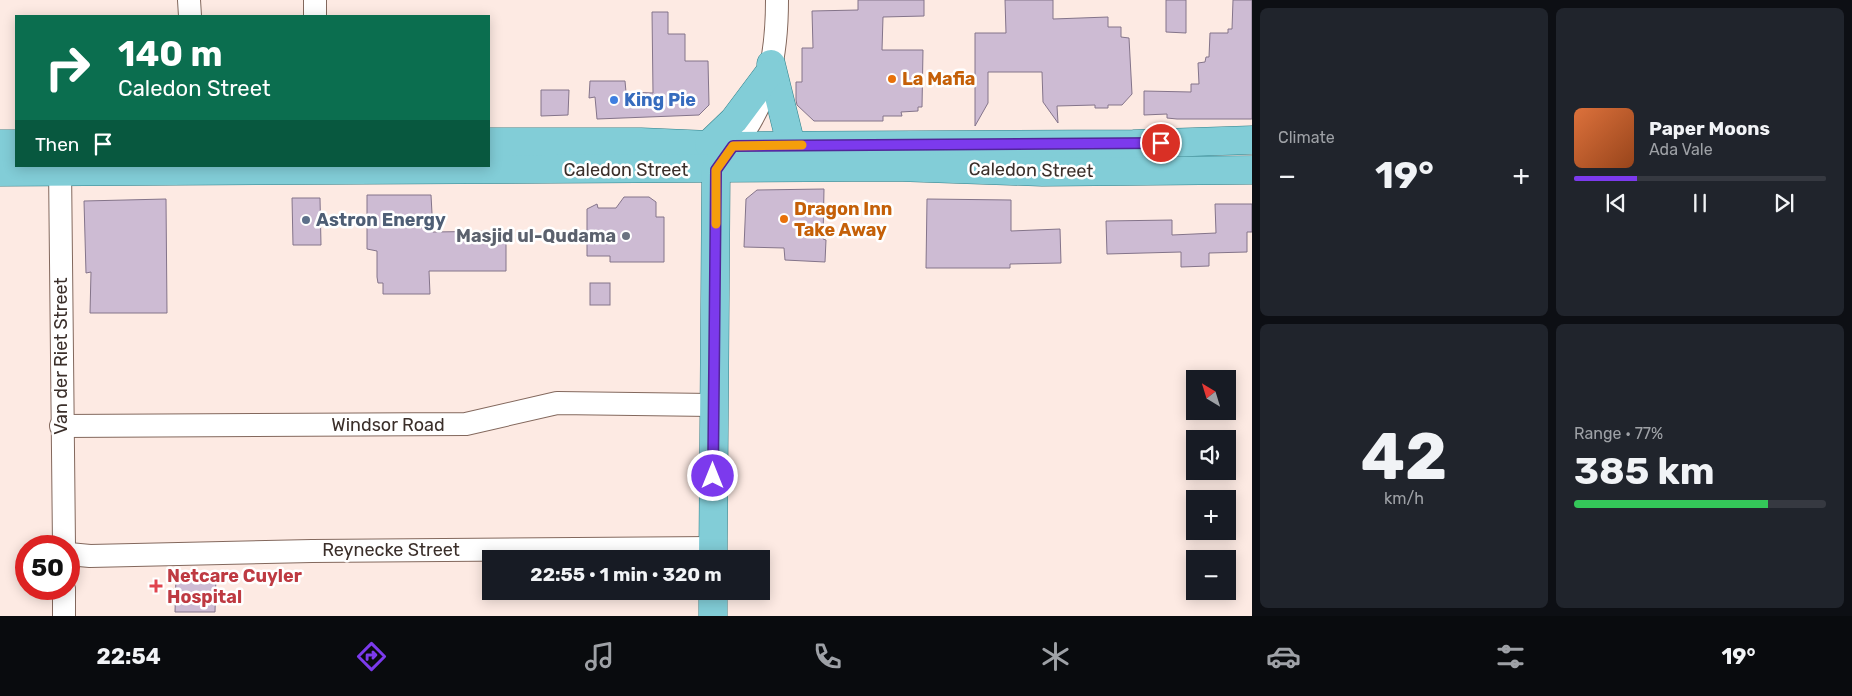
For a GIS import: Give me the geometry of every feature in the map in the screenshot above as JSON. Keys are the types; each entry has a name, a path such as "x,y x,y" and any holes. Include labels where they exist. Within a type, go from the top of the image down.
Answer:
{"main road":[{"path":"713,550 712,405 716,170 721,145 734,120 771,68"},
{"path":"771,68 791,145"},
{"name":"Caledon Street","path":"490,142 791,145 1124,144 1252,140"},
{"path":"0,144 15,144"},
{"name":"Caledon Street","path":"0,172 60,169 716,170 896,167 1042,172 1252,170"},
{"path":"713,600 713,616"}],"street":[{"path":"189,0 190,15"},
{"path":"315,0 315,15"},
{"path":"771,68 777,34 777,0"},
{"name":"Van der Riet Street","path":"60,169 61,426 64,535"},
{"name":"Windsor Road","path":"61,426 466,424 557,403 712,405"},
{"name":"Reynecke Street","path":"80,555 293,551 482,550"},
{"path":"64,600 64,616"}],"building":[{"path":"858,0 924,0 924,16 883,17 882,50 923,50 922,107 918,107 918,111 901,112 902,116 883,116 883,121 814,121 797,105 796,100 796,82 802,82 802,48 813,48 812,11 858,10"},
{"path":"1005,0 1053,0 1053,19 1108,17 1108,27 1121,27 1121,37 1129,38 1132,94 1122,105 1108,105 1108,108 1095,108 1095,105 1057,106 1058,123 1043,102 1042,72 988,72 988,103 975,126 975,33 1006,33"},
{"path":"1166,0 1186,0 1186,33 1166,32"},
{"path":"1233,0 1252,0 1252,119 1177,119 1167,118 1167,114 1144,115 1144,91 1191,92 1191,84 1199,84 1198,63 1205,62 1206,57 1209,57 1210,33 1228,33 1228,29 1232,29"},
{"path":"652,12 668,12 668,34 685,34 685,61 708,61 709,105 699,115 597,119 595,97 589,98 590,81 625,81 626,92 653,93"},
{"path":"541,90 569,90 568,115 541,116"},
{"name":"Dragon Inn Take Away","path":"824,189 823,239 826,240 825,262 785,260 784,248 744,247 746,199 757,190"},
{"path":"367,195 431,195 433,232 506,231 506,271 429,271 430,294 383,294 383,283 378,283 377,277 377,251 367,249"},
{"name":"Masjid ul-Qudama","path":"624,197 649,197 656,202 656,217 664,217 664,262 610,262 610,256 587,256 587,209 597,204 598,208 616,208"},
{"path":"292,198 320,198 321,245 293,245"},
{"path":"166,199 167,313 90,313 91,272 86,273 84,201"},
{"path":"927,199 1011,200 1011,231 1060,229 1061,263 1010,264 1010,268 926,268"},
{"path":"1215,204 1252,204 1252,232 1247,232 1247,252 1209,253 1209,266 1181,267 1181,252 1107,254 1106,221 1172,220 1172,235 1216,233"},
{"path":"590,283 610,283 610,305 590,305"},
{"path":"176,576 216,576 215,612 175,612"}],"slow traffic":[{"path":"716,224 716,170 733,146 802,145"}],"place":[{"name":"La Mafia","path":"892,79"},
{"name":"King Pie","path":"614,100"},
{"name":"Dragon Inn Take Away","path":"784,219"},
{"name":"Astron Energy","path":"306,220"},
{"name":"Masjid ul-Qudama","path":"626,236"},
{"name":"Netcare Cuyler Hospital","path":"156,586"}],"route":[{"path":"713,476 712,405 716,268 716,170 733,146 1096,145 1161,143"}]}
